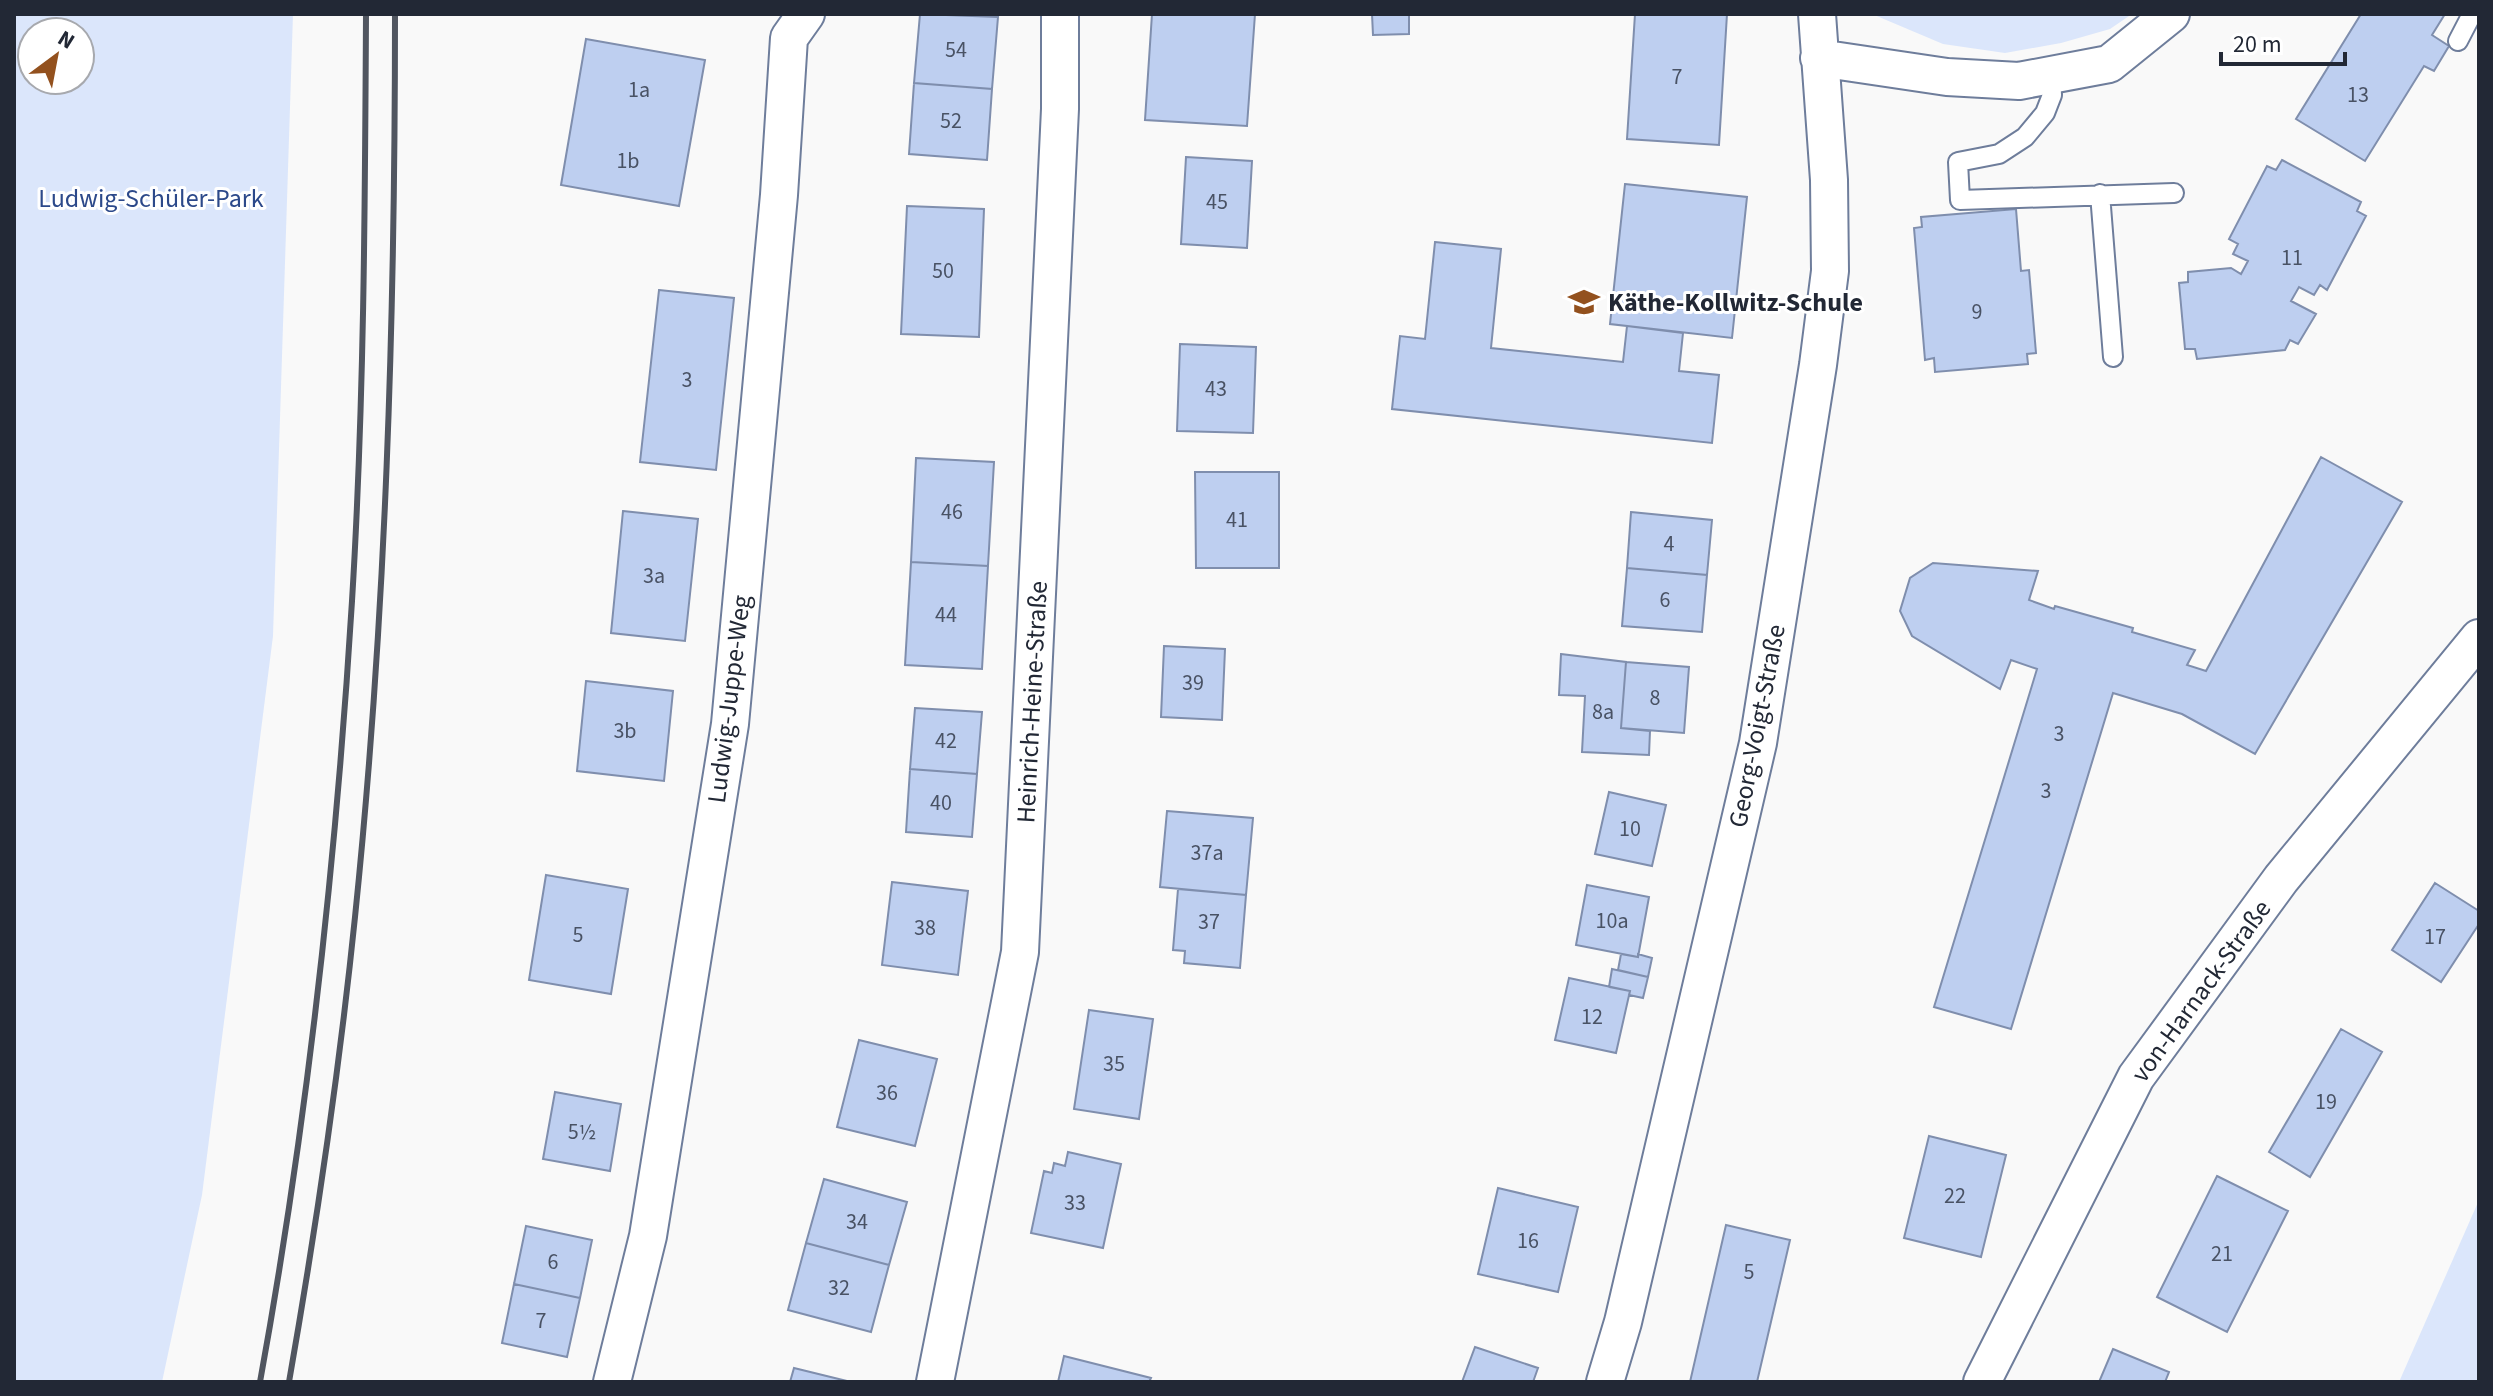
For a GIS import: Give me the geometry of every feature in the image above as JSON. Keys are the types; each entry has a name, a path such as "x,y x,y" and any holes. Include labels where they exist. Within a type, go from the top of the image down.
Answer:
{"street":[{"name":"Ludwig-Juppe-Weg","path":"612,1382 648,1236 730,724 779,195 789,38 806,14"},
{"name":"Heinrich-Heine-Straße","path":"935,1382 1020,952 1060,109 1060,14"},
{"name":"Georg-Voigt-Straße","path":"1605,1382 1623,1322 1758,743 1816,380 1830,271 1829,180 1817,14"},
{"path":"1819,58 1947,77 2019,81 2109,64 2171,14"},
{"name":"von-Harnack-Straße","path":"1982,1382 2136,1077 2281,879 2479,638"}],"lane":[{"path":"2458,41 2472,14"},
{"path":"2051,76 2052,95 2045,113 2025,137 1999,154 1958,162 1960,200 2174,193"},
{"path":"2100,194 2113,357"}],"green space":[{"name":"Ludwig-Schüler-Park","path":"14,14 293,14 273,636 202,1195 162,1382 14,1382"},
{"path":"1872,14 2132,14 2110,29 2061,43 2005,53 1943,44"},
{"path":"2479,1200 2479,1382 2399,1382"}],"building":[{"path":"920,14 998,17 992,89 914,83"},
{"path":"1152,14 1255,14 1247,126 1145,120"},
{"path":"1372,14 1409,14 1409,34 1373,35"},
{"path":"1635,14 1727,14 1719,145 1627,139"},
{"path":"2361,14 2445,14 2432,35 2449,46 2434,71 2424,66 2365,161 2296,119"},
{"path":"586,39 705,60 679,206 561,185"},
{"path":"914,83 992,89 987,160 909,154"},
{"path":"1186,157 1252,161 1247,248 1181,244"},
{"path":"2282,160 2361,202 2357,211 2366,216 2327,290 2320,285 2314,295 2299,287 2291,301 2316,314 2298,344 2290,340 2285,350 2197,359 2195,349 2185,349 2179,283 2188,282 2188,272 2231,268 2241,274 2248,261 2233,254 2238,244 2229,239 2267,166 2276,170"},
{"path":"1625,184 1747,197 1732,338 1610,324"},
{"path":"907,206 984,209 979,337 901,334"},
{"path":"2016,209 2021,271 2029,270 2036,353 2027,354 2028,364 1935,372 1934,358 1925,360 1914,228 1922,227 1921,217"},
{"path":"1435,242 1501,249 1491,348 1623,362 1627,326 1683,333 1679,371 1719,375 1712,443 1392,409 1400,336 1425,339"},
{"path":"659,290 734,298 716,470 640,462"},
{"path":"1180,344 1256,347 1253,433 1177,431"},
{"path":"2321,457 2402,502 2255,754 2182,714 2113,693 2011,1029 1934,1007 2037,669 2011,660 2000,689 1912,636 1900,611 1910,578 1933,563 2038,571 2029,600 2133,628 2132,632 2195,650 2187,665 2206,671"},
{"path":"916,458 994,462 988,566 911,562"},
{"path":"1195,472 1279,472 1279,568 1196,568"},
{"path":"623,511 698,519 685,641 611,633"},
{"path":"1631,512 1712,520 1707,575 1627,568"},
{"path":"911,562 988,566 982,669 905,665"},
{"path":"1627,568 1707,575 1702,632 1622,626"},
{"path":"1164,646 1225,649 1222,720 1161,717"},
{"path":"1561,654 1626,662 1621,728 1650,731 1649,755 1582,752 1585,696 1559,695"},
{"path":"1626,662 1689,667 1684,733 1621,728"},
{"path":"586,681 673,691 664,781 577,771"},
{"path":"915,708 982,712 977,774 910,769"},
{"path":"910,769 977,774 972,837 906,832"},
{"path":"1609,792 1666,805 1652,866 1595,854"},
{"path":"1167,811 1253,818 1246,895 1160,887"},
{"path":"546,875 628,889 611,994 529,980"},
{"path":"892,882 968,891 958,975 882,965"},
{"path":"2435,883 2479,911 2479,924 2441,982 2392,950"},
{"path":"1587,885 1649,897 1638,957 1576,945"},
{"path":"1178,889 1246,895 1240,968 1184,963 1185,951 1173,950"},
{"path":"1621,954 1652,958 1648,977 1618,970"},
{"path":"1612,969 1648,977 1643,998 1629,995 1630,991 1609,987"},
{"path":"1569,978 1630,991 1616,1053 1555,1040"},
{"path":"1089,1010 1153,1019 1139,1119 1074,1109"},
{"path":"2341,1029 2382,1052 2310,1177 2269,1152"},
{"path":"859,1040 937,1059 915,1146 837,1127"},
{"path":"555,1092 621,1104 610,1171 543,1159"},
{"path":"1929,1136 2006,1155 1981,1257 1904,1238"},
{"path":"1068,1152 1121,1164 1103,1248 1031,1233 1044,1171 1052,1173 1054,1163 1065,1166"},
{"path":"2217,1176 2288,1211 2227,1332 2157,1297"},
{"path":"824,1179 907,1202 889,1265 806,1243"},
{"path":"1498,1188 1578,1207 1558,1292 1478,1274"},
{"path":"1726,1225 1790,1240 1757,1382 1690,1382"},
{"path":"526,1226 592,1240 580,1298 514,1284"},
{"path":"806,1243 889,1265 871,1332 788,1310"},
{"path":"514,1284 580,1298 567,1357 502,1343"},
{"path":"1475,1347 1538,1368 1533,1382 1462,1382"},
{"path":"2113,1349 2169,1372 2165,1382 2099,1382"},
{"path":"1064,1356 1151,1378 1149,1382 1058,1382"},
{"path":"794,1368 851,1382 790,1382"}],"railway":[{"path":"260,1382 306,1090 328,895 345,699 361,381 366,14"},
{"path":"289,1382 334,1092 366,804 387,466 395,14"}],"place":[{"name":"Käthe-Kollwitz-Schule","path":"1584,302"}]}
